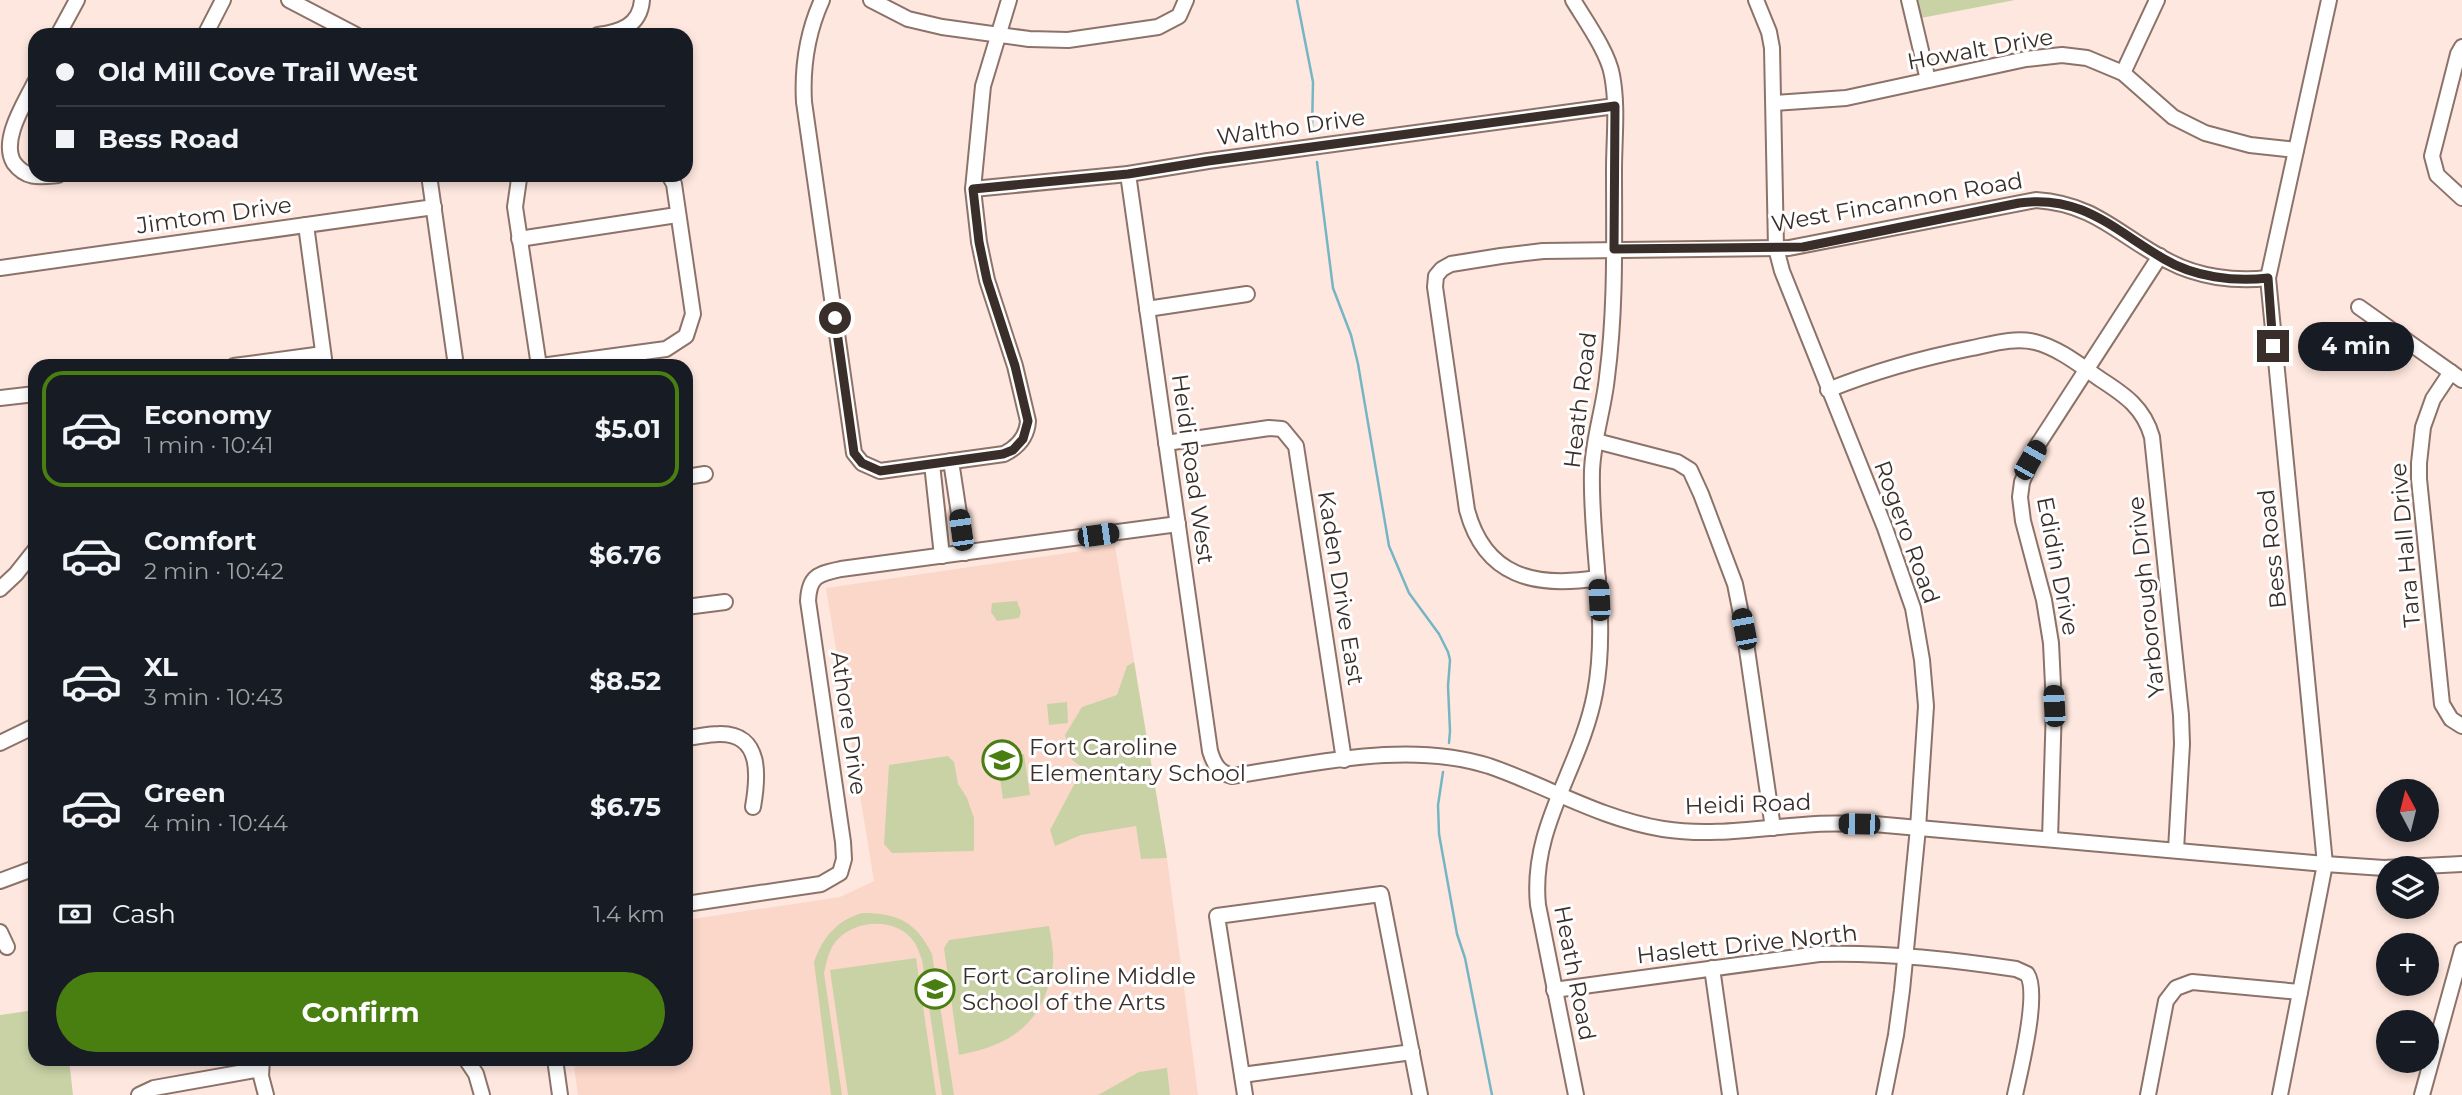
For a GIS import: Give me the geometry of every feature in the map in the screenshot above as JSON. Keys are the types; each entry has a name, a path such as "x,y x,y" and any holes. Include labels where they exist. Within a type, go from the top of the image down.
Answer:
{"street":[{"path":"62,28 76,0"},
{"path":"209,28 223,0"},
{"path":"623,28 634,22 642,0"},
{"path":"822,0 808,40 802,72 804,102 854,453 862,463 880,471 1003,454 1013,450 1023,439 1028,421 1015,366 987,280 977,230 973,189 983,86 1009,0"},
{"path":"870,0 890,12 929,25 1029,39 1068,40 1158,27 1179,16 1186,0"},
{"name":"Heath Road","path":"1573,0 1607,60 1612,74 1615,106 1611,344 1592,469 1601,621 1599,671 1588,722 1541,845 1536,887 1576,1095"},
{"name":"Rogero Road","path":"1756,0 1769,32 1774,103 1776,248 1782,271 1828,390 1885,528 1915,618 1926,706 1918,828 1905,955 1896,1035 1884,1095"},
{"path":"1909,0 1928,80"},
{"path":"2123,73 2157,0"},
{"name":"Bess Road","path":"2280,1095 2325,864 2268,278 2329,0"},
{"path":"296,1 342,28"},
{"path":"2462,47 2432,156 2437,175 2462,198"},
{"name":"Howalt Drive","path":"1774,103 1846,98 2026,59 2062,55 2087,58 2123,73 2162,108 2190,127 2250,145 2296,150"},
{"path":"28,97 9,136 9,151 15,165 28,175"},
{"name":"Waltho Drive","path":"973,189 1128,174 1615,106"},
{"name":"Heidi Road West","path":"1128,174 1210,751 1217,769"},
{"path":"430,182 455,359"},
{"path":"519,182 515,207 539,359"},
{"path":"592,359 666,349 686,336 693,314 673,182"},
{"name":"West Fincannon Road","path":"1598,578 1556,582 1523,577 1503,567 1492,557 1472,529 1435,288 1436,276 1451,264 1543,251 1803,247 2036,200 2085,210 2179,267 2210,276 2268,278"},
{"name":"Jimtom Drive","path":"0,268 434,207"},
{"path":"519,239 677,215"},
{"path":"306,225 324,359"},
{"name":"Edidin Drive","path":"2050,839 2054,706 2051,643 2020,497 2023,475 2160,256"},
{"path":"1147,309 1247,294"},
{"path":"2359,307 2457,376"},
{"name":"Yarborough Drive","path":"1828,390 1881,369 1927,357 2021,340 2051,348 2133,401 2145,417 2152,437 2181,715 2176,850"},
{"name":"Tara Hall Drive","path":"2457,376 2433,399 2423,427 2419,479 2442,704 2457,723"},
{"path":"0,398 28,395"},
{"name":"Kaden Drive East","path":"1166,443 1269,428 1282,429 1296,446 1344,760"},
{"path":"1596,441 1678,462 1690,470 1701,494 1737,595 1773,828"},
{"path":"951,461 965,552"},
{"path":"932,464 942,556 1178,524"},
{"path":"693,476 705,474"},
{"name":"Athore Drive","path":"693,903 821,884 840,873 844,859 843,842 808,590 812,579 824,573 942,556"},
{"path":"0,589 28,559"},
{"path":"693,606 725,602"},
{"path":"0,743 28,729"},
{"path":"693,737 727,734 746,743 756,760 757,780 753,807"},
{"name":"Heidi Road","path":"1217,769 1232,776 1344,760 1416,754 1453,758 1499,770 1559,796 1641,824 1661,828 1724,833 1844,824 2384,868 2462,864"},
{"path":"0,881 28,871"},
{"path":"1245,1095 1217,916 1381,894 1420,1095"},
{"path":"0,932 7,947"},
{"path":"2422,1095 2462,950"},
{"name":"Haslett Drive North","path":"1554,990 1819,954 1905,955 2016,969 2027,974 2032,988 2027,1040 2015,1095"},
{"path":"1712,968 1730,1095"},
{"path":"2148,1095 2166,1001 2176,988 2192,982 2300,992"},
{"path":"1242,1075 1412,1052"},
{"path":"139,1095 154,1088 252,1066"},
{"path":"261,1066 266,1095"},
{"path":"471,1066 482,1095"},
{"path":"556,1066 560,1095"}],"shaded area":[{"path":"1115,546 1167,858 1198,1095 578,1095 574,1066 693,1066 693,919 840,897 874,881 826,588"}],"green space":[{"path":"1915,0 2015,0 1921,18"},
{"path":"1017,601 1021,612 1019,618 997,621 991,612 992,603"},
{"path":"1134,662 1167,858 1141,859 1136,826 1081,835 1055,846 1050,830 1083,768 1072,760 1065,735 1082,707 1117,695 1127,666"},
{"path":"1067,702 1068,723 1049,725 1047,704"},
{"path":"1024,754 1030,795 1003,799 997,758"},
{"path":"948,756 954,762 958,784 967,798 974,818 974,851 892,853 884,844 889,765"},
{"path":"862,913 886,915 904,922 919,934 932,954 954,1095 942,1095 922,960 917,947 902,930 874,924 846,932 831,950 826,964 824,973 842,1095 831,1095 814,962 832,931"},
{"path":"1049,926 1053,964 1043,1001 1034,1016 1023,1028 995,1045 959,1055 944,948 949,940"},
{"path":"916,958 936,1095 848,1095 830,970"},
{"path":"28,1011 28,1066 70,1066 73,1095 0,1095 0,1015"},
{"path":"1167,1068 1170,1095 1098,1095 1139,1072"}],"waterway":[{"path":"1297,0 1313,82 1312,132"},
{"path":"1317,162 1333,288 1351,335 1358,364 1389,546 1409,593 1439,634 1450,660 1449,743"},
{"path":"1443,772 1438,805 1439,834 1457,934 1465,958 1492,1095"}],"place":[{"name":"Fort Caroline Elementary School","path":"1002,760"},
{"name":"Fort Caroline Middle School of the Arts","path":"935,989"}],"route":[{"path":"835,318 854,453 862,463 870,469 880,471 1003,454 1013,450 1023,439 1028,421 1015,366 987,280 975,218 973,189 1128,174 1615,106 1614,249 1803,247 2019,203 2050,201 2075,206 2095,215 2179,267 2222,278 2268,278 2273,346"}]}
